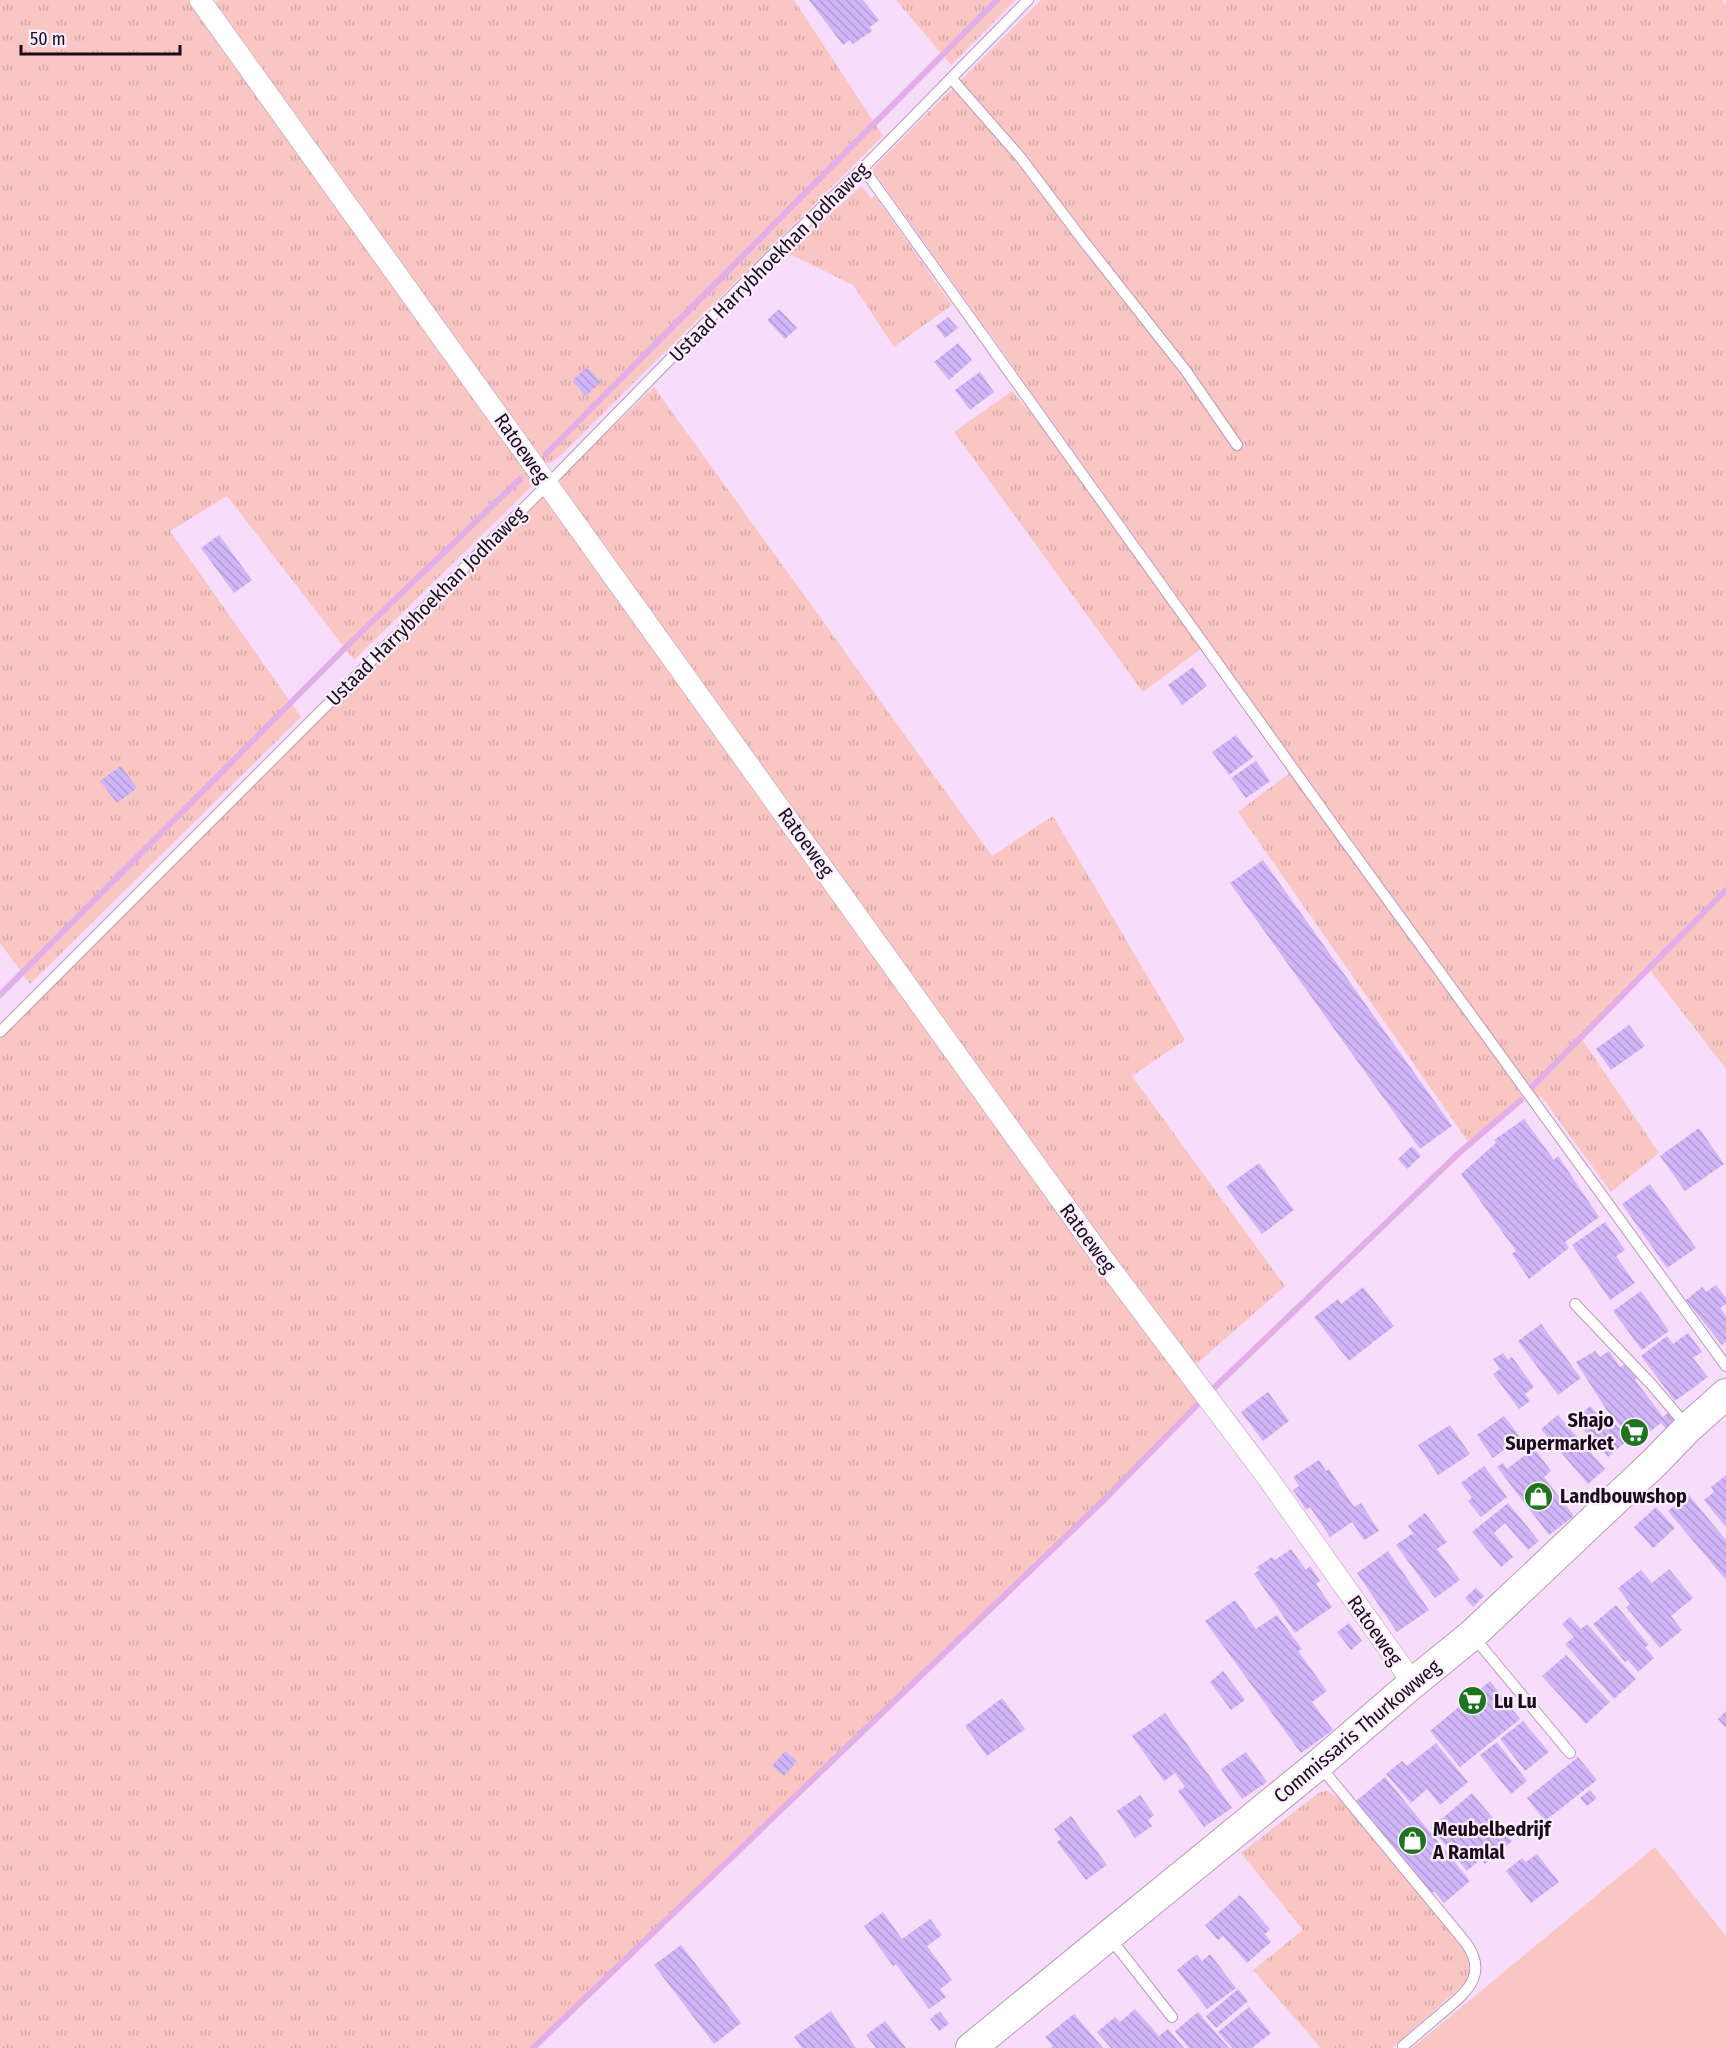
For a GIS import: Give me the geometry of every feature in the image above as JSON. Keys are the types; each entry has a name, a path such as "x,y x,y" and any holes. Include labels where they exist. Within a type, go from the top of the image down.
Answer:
{"main road":[{"name":"Commissaris Thurkowweg","path":"979,2045 1108,1935 1319,1764 1472,1635 1726,1394"}],"street":[{"name":"Ratoeweg","path":"200,0 1101,1256 1254,1459 1413,1683"}],"lane":[{"name":"Ustaad Harrybhoekhan Jodhaweg","path":"0,1032 1028,0"},
{"path":"951,78 1021,158 1186,371 1237,446"},
{"path":"863,168 1533,1102 1726,1365"},
{"path":"1575,1304 1651,1384 1688,1428"},
{"path":"1472,1635 1570,1753"},
{"path":"1319,1764 1466,1943 1476,1961 1473,1982 1466,1991 1403,2046"},
{"path":"1108,1935 1172,2017"}],"green space":[{"path":"0,0 194,0 533,482 530,488 354,660 227,496 170,531 301,717 30,984 0,943"},
{"path":"219,0 794,0 883,136 561,455 552,462 543,464 210,7"},
{"path":"896,0 1016,0 951,65"},
{"path":"1041,0 1722,0 1726,5 1726,1069 1649,969 1581,1038 1659,1153 1611,1192 1541,1096 1536,1098 1530,1090 872,169"},
{"path":"862,186 871,198 875,196 952,305 894,347 853,285 787,251"},
{"path":"654,387 992,856 1053,816 1185,1040 1132,1076 1285,1286 1199,1362 1188,1362 561,489 560,482 563,475"},
{"path":"1012,391 1048,434 1202,648 1143,692 954,432"},
{"path":"545,494 1200,1402 1105,1499 533,2048 0,2048 0,1039"},
{"path":"1291,772 1522,1096 1469,1143 1238,812"},
{"path":"1328,1791 1344,1802 1468,1953 1470,1975 1465,1983 1392,2048 1321,2048 1253,1970 1303,1930 1241,1853 1320,1792"},
{"path":"1655,1847 1726,1936 1726,2048 1412,2048"}],"building":[{"path":"809,0 863,0 879,20 870,27 872,31 853,44 850,40 843,45"},
{"path":"779,309 797,328 785,339 767,320"},
{"path":"948,317 958,328 945,338 936,326"},
{"path":"958,343 972,360 949,380 934,362"},
{"path":"587,367 601,382 586,396 572,381"},
{"path":"980,372 994,392 970,410 955,390"},
{"path":"219,535 252,580 234,593 201,548"},
{"path":"1193,667 1207,686 1182,705 1168,685"},
{"path":"1236,735 1253,757 1229,775 1212,752"},
{"path":"1256,761 1270,781 1246,798 1231,778"},
{"path":"121,766 137,788 117,803 100,781"},
{"path":"1263,860 1452,1126 1420,1149 1230,883"},
{"path":"1629,1025 1645,1046 1611,1070 1596,1049"},
{"path":"1524,1119 1554,1160 1558,1156 1599,1217 1565,1242 1569,1248 1529,1279 1512,1254 1516,1251 1461,1174 1496,1143 1494,1140"},
{"path":"1699,1128 1724,1164 1685,1191 1660,1156"},
{"path":"1412,1146 1421,1156 1407,1169 1398,1159"},
{"path":"1259,1163 1294,1210 1262,1234 1226,1187"},
{"path":"1650,1184 1696,1248 1667,1268 1622,1204"},
{"path":"1605,1222 1625,1250 1616,1256 1635,1283 1610,1300 1572,1245"},
{"path":"1716,1285 1726,1298 1726,1304 1720,1308 1726,1316 1726,1342 1722,1345 1686,1300 1702,1287 1706,1292"},
{"path":"1363,1287 1394,1326 1349,1361 1314,1317 1338,1299 1341,1304"},
{"path":"1641,1291 1669,1331 1642,1350 1613,1311"},
{"path":"1541,1324 1581,1378 1558,1395 1518,1341"},
{"path":"1688,1333 1702,1352 1693,1358 1708,1377 1675,1401 1641,1356 1667,1336 1673,1344"},
{"path":"1595,1351 1600,1357 1609,1351 1620,1367 1627,1363 1638,1377 1635,1380 1663,1417 1669,1412 1679,1424 1669,1432 1661,1423 1635,1443 1606,1409 1576,1362"},
{"path":"1503,1353 1508,1360 1512,1357 1534,1387 1525,1394 1530,1401 1519,1409 1493,1374 1500,1369 1493,1359"},
{"path":"1268,1392 1289,1421 1263,1441 1241,1412"},
{"path":"1590,1406 1605,1422 1610,1418 1629,1439 1608,1457 1578,1423 1583,1419 1580,1415"},
{"path":"1558,1415 1605,1469 1588,1484 1541,1429"},
{"path":"1504,1416 1521,1438 1493,1458 1477,1435"},
{"path":"1450,1425 1470,1454 1438,1475 1418,1445"},
{"name":"Landbouwshop","path":"1534,1448 1551,1471 1544,1477 1574,1516 1549,1535 1497,1467 1503,1463 1507,1469"},
{"path":"1319,1460 1326,1471 1329,1469 1354,1507 1361,1503 1379,1531 1364,1540 1352,1522 1330,1537 1310,1507 1306,1510 1293,1490 1299,1486 1293,1477"},
{"path":"1484,1466 1507,1497 1481,1517 1468,1501 1472,1498 1461,1483"},
{"path":"1726,1475 1726,1527 1704,1500 1714,1492 1711,1487"},
{"path":"1688,1494 1726,1540 1726,1580 1668,1511"},
{"path":"1508,1503 1539,1541 1528,1550 1505,1523 1494,1533 1513,1557 1501,1567 1472,1532"},
{"path":"1656,1507 1675,1528 1653,1548 1634,1527"},
{"path":"1425,1513 1447,1542 1437,1549 1460,1580 1435,1598 1396,1545 1413,1533 1408,1526"},
{"path":"1291,1549 1306,1570 1310,1566 1320,1581 1316,1584 1332,1607 1295,1633 1254,1574 1259,1570 1257,1567 1272,1557 1275,1560"},
{"path":"1388,1551 1429,1610 1397,1632 1357,1573"},
{"path":"1669,1569 1693,1598 1671,1616 1682,1630 1660,1648 1626,1607 1630,1604 1618,1588 1641,1570 1652,1583"},
{"path":"1476,1588 1484,1596 1473,1607 1465,1598"},
{"path":"1235,1600 1256,1629 1277,1615 1302,1649 1298,1651 1327,1691 1312,1702 1333,1730 1301,1753 1205,1621"},
{"path":"1616,1605 1649,1645 1645,1647 1654,1658 1638,1672 1628,1660 1625,1662 1593,1624"},
{"path":"1570,1617 1581,1629 1587,1624 1636,1679 1614,1699 1565,1644 1574,1637 1562,1624"},
{"path":"1349,1623 1362,1641 1351,1650 1337,1632"},
{"path":"1566,1655 1610,1702 1586,1724 1542,1676"},
{"path":"1223,1671 1245,1700 1231,1710 1210,1682"},
{"path":"1490,1681 1520,1719 1460,1767 1430,1731"},
{"path":"1002,1698 1025,1729 987,1756 965,1726"},
{"path":"1726,1711 1726,1728 1718,1719"},
{"path":"1165,1713 1232,1808 1204,1827 1178,1791 1185,1787 1175,1773 1164,1781 1132,1736"},
{"path":"1523,1721 1549,1752 1525,1771 1500,1739"},
{"path":"1497,1742 1527,1781 1511,1794 1480,1755"},
{"path":"1436,1743 1468,1782 1440,1805 1427,1789 1411,1803 1386,1774 1402,1761 1407,1766"},
{"path":"785,1751 797,1761 784,1776 772,1766"},
{"path":"1246,1752 1267,1782 1242,1799 1221,1769"},
{"path":"1578,1757 1597,1780 1545,1821 1527,1798"},
{"name":"Meubelbedrijf A Ramlal","path":"1385,1777 1470,1881 1444,1903 1434,1891 1431,1894 1355,1802"},
{"path":"1590,1790 1597,1798 1587,1806 1580,1798"},
{"path":"1472,1793 1512,1841 1485,1864 1481,1859 1467,1871 1431,1828"},
{"path":"1140,1795 1154,1815 1148,1820 1152,1826 1135,1838 1117,1811"},
{"path":"1071,1816 1107,1865 1086,1880 1057,1842 1061,1839 1054,1829"},
{"path":"1537,1854 1559,1882 1531,1903 1506,1871 1522,1858 1526,1862"},
{"path":"1240,1895 1270,1929 1265,1934 1271,1942 1247,1963 1223,1936 1218,1940 1205,1925"},
{"path":"883,1912 902,1939 930,1919 942,1935 927,1946 952,1980 940,1989 946,1997 929,2009 896,1964 893,1966 864,1926"},
{"path":"681,1945 741,2023 714,2044 654,1965"},
{"path":"1197,1954 1202,1961 1210,1954 1236,1988 1207,2009 1177,1970"},
{"path":"1238,1989 1248,2001 1216,2028 1206,2016"},
{"path":"1249,2007 1271,2033 1252,2048 1232,2048 1218,2032"},
{"path":"1135,2009 1159,2036 1168,2029 1184,2048 1111,2048 1097,2032 1115,2017 1120,2022"},
{"path":"831,2011 856,2048 802,2048 794,2037"},
{"path":"940,2011 949,2024 939,2031 930,2019"},
{"path":"1198,2012 1229,2048 1189,2048 1175,2031"},
{"path":"1074,2014 1103,2048 1051,2048 1053,2046 1045,2037"},
{"path":"885,2021 906,2048 876,2048 866,2035"}],"waterway":[{"path":"546,454 997,0"},
{"path":"0,995 351,642 520,479"},
{"path":"1533,1086 1726,890"},
{"path":"1215,1387 1459,1153 1521,1100"},
{"path":"533,2048 1105,1499 1200,1402"}],"place":[{"name":"Shajo Supermarket","path":"1635,1432"},
{"name":"Landbouwshop","path":"1539,1496"},
{"name":"Lu Lu","path":"1473,1701"},
{"name":"Meubelbedrijf A Ramlal","path":"1412,1841"}]}
